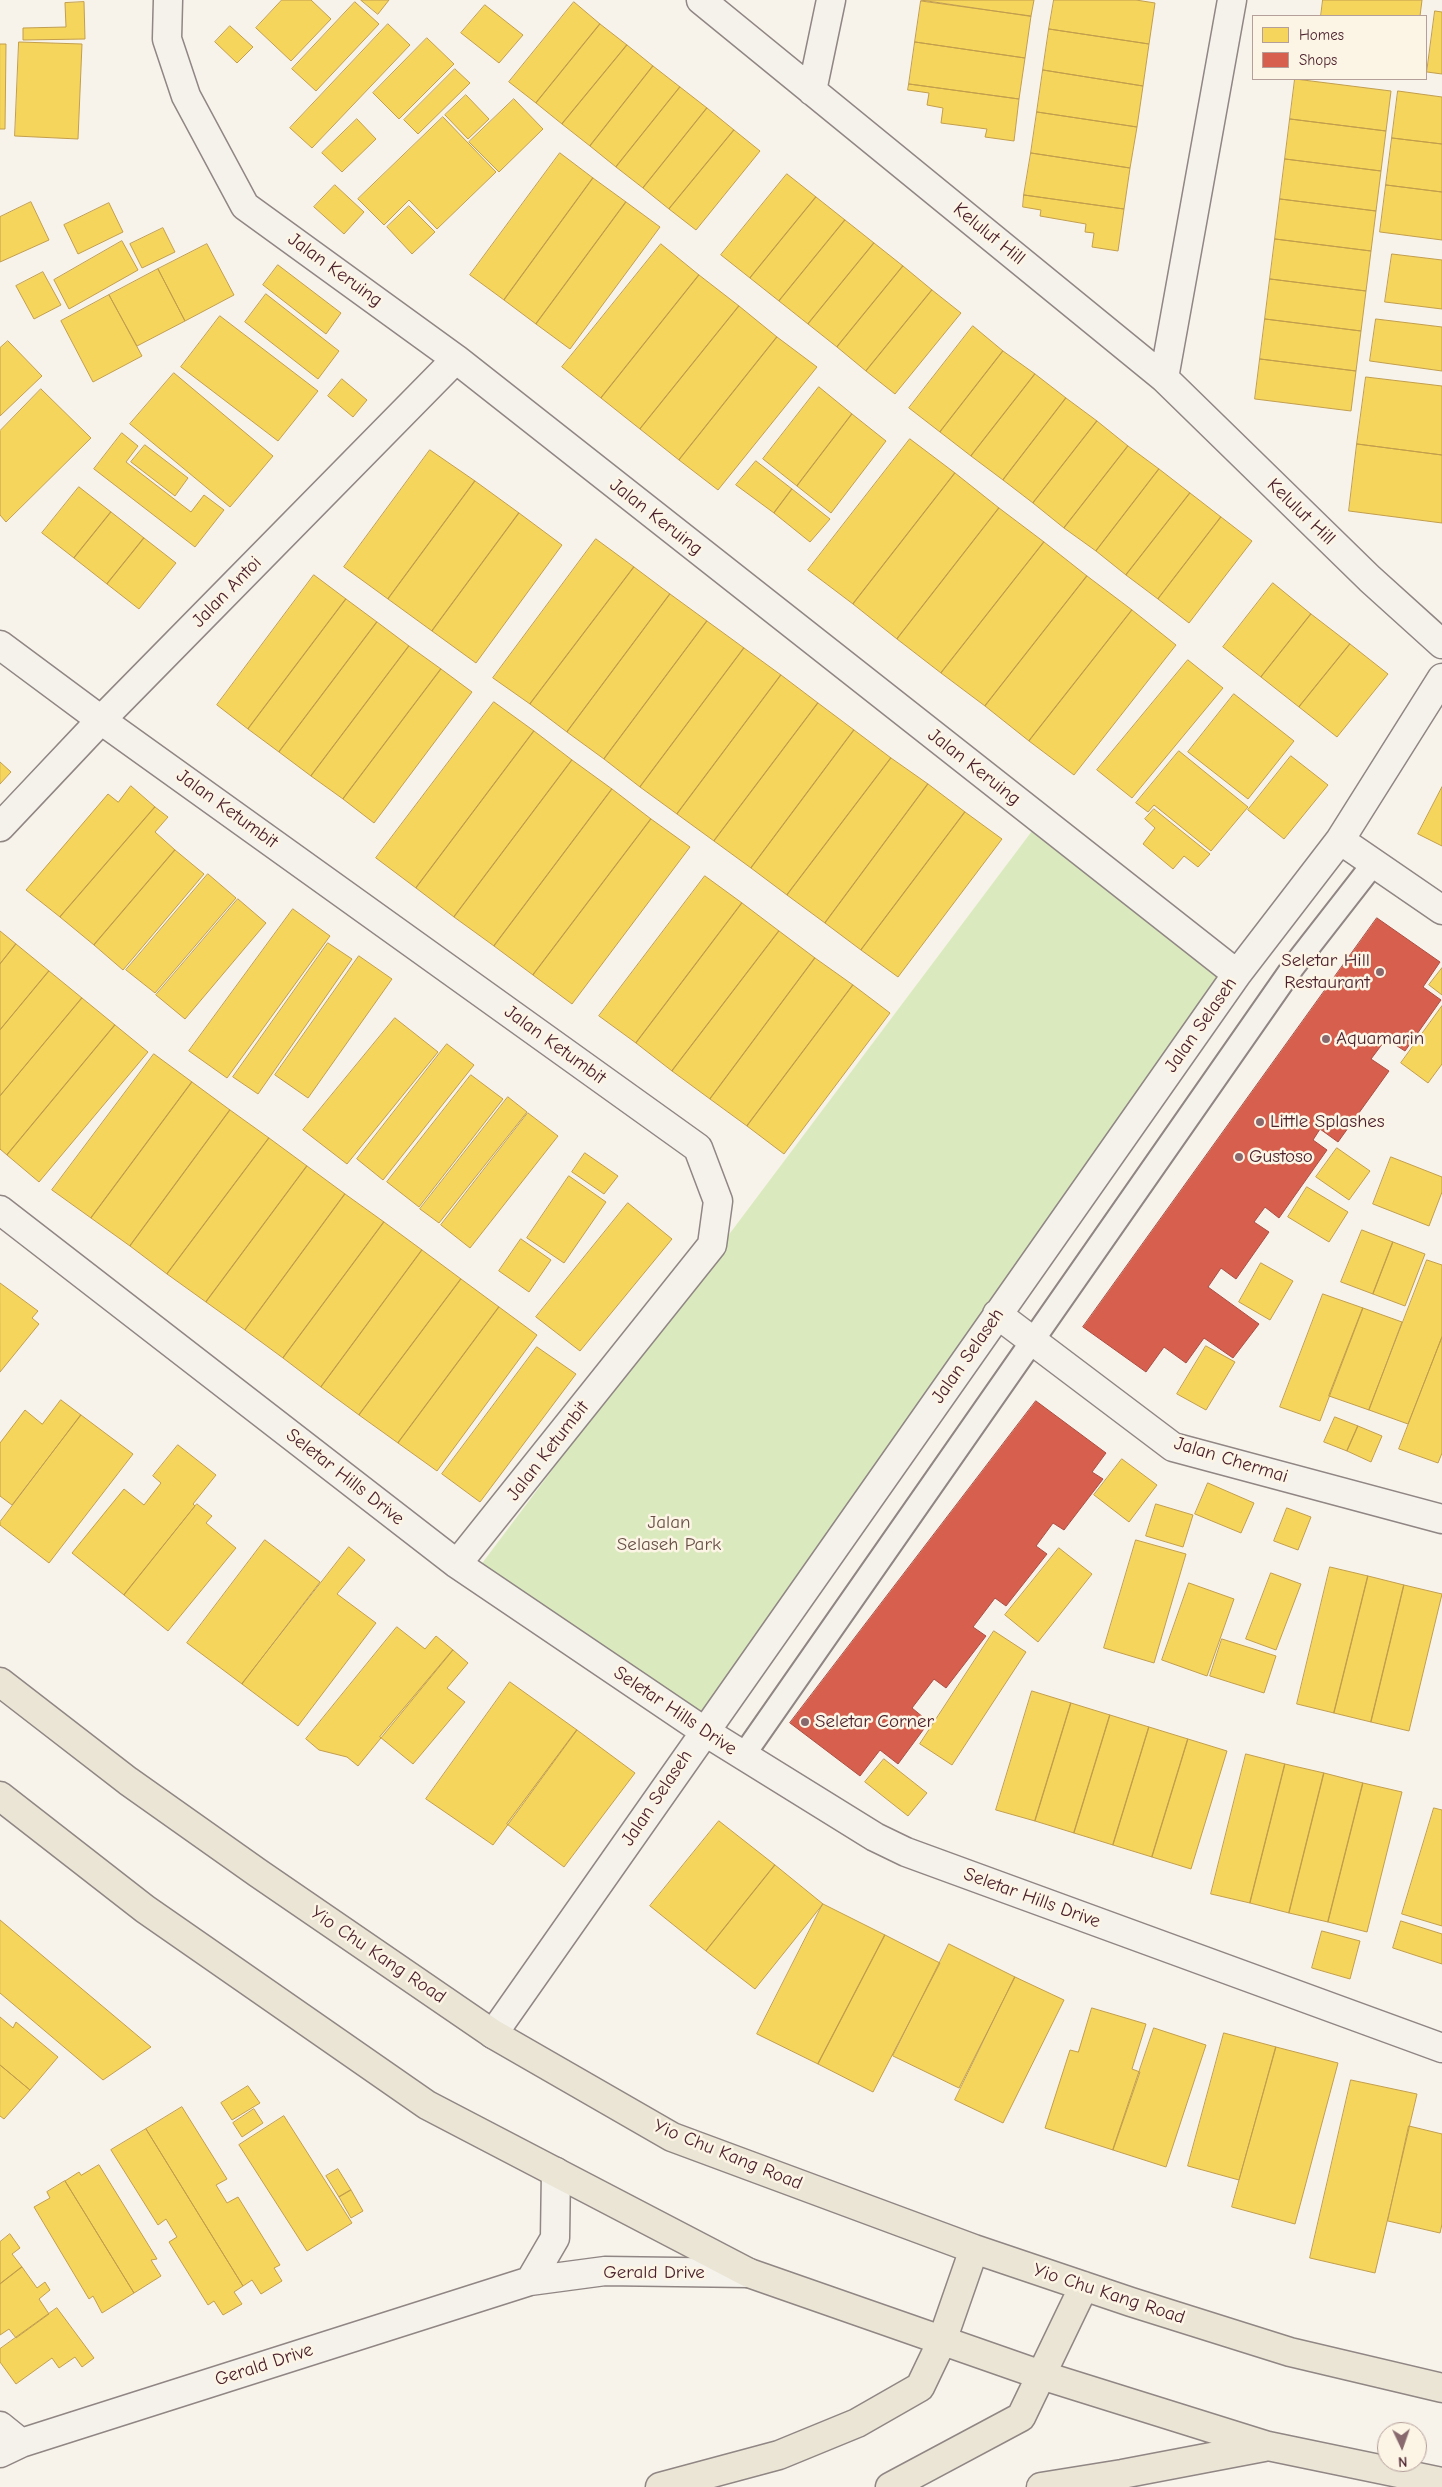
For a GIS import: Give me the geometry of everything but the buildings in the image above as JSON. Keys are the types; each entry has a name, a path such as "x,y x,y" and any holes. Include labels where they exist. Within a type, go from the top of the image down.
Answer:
{"main road":[{"name":"Yio Chu Kang Road","path":"0,1682 169,1810 493,2034 672,2137 974,2249 1084,2286 1290,2352 1442,2388"},
{"path":"0,1796 145,1909 427,2106 749,2273 1042,2375 1268,2446 1442,2482"},
{"path":"660,2487 779,2455 857,2423 920,2387 942,2341 974,2249"},
{"path":"890,2487 1021,2417 1084,2286"},
{"path":"1040,2487 1122,2474 1268,2446"}],"street":[{"name":"Jalan Keruing","path":"168,0 167,39 186,96 245,206 456,359 1236,974"},
{"name":"Kelulut Hill","path":"702,0 1164,378 1370,579 1442,644"},
{"path":"812,91 831,0"},
{"path":"1164,378 1232,0"},
{"name":"Jalan Antoi","path":"0,827 101,720 456,359"},
{"name":"Jalan Ketumbit","path":"0,644 101,720 698,1148 718,1201 712,1245 457,1564"},
{"name":"Jalan Selaseh","path":"493,2034 1236,974 1340,840 1442,678"},
{"path":"1340,840 1442,910"},
{"name":"Seletar Hills Drive","path":"0,1210 457,1564 704,1731 875,1837 906,1852 1442,2048"},
{"name":"Jalan Chermai","path":"997,1314 1173,1447 1442,1519"},
{"path":"530,2281 555,2238 556,2172"},
{"name":"Gerald Drive","path":"10,2448 530,2281 605,2271 749,2273"},
{"path":"0,2426 10,2448"}],"lane":[{"path":"743,1756 1293,967 1374,863"}],"green space":[{"name":"Jalan Selaseh Park","path":"1035,827 1222,975 702,1718 480,1566"}],"place":[{"name":"Seletar Hill Restaurant","path":"1380,972"},
{"name":"Aquamarin","path":"1326,1039"},
{"name":"Little Splashes","path":"1260,1122"},
{"name":"Gustoso","path":"1239,1157"},
{"name":"Seletar Corner","path":"805,1722"}]}
